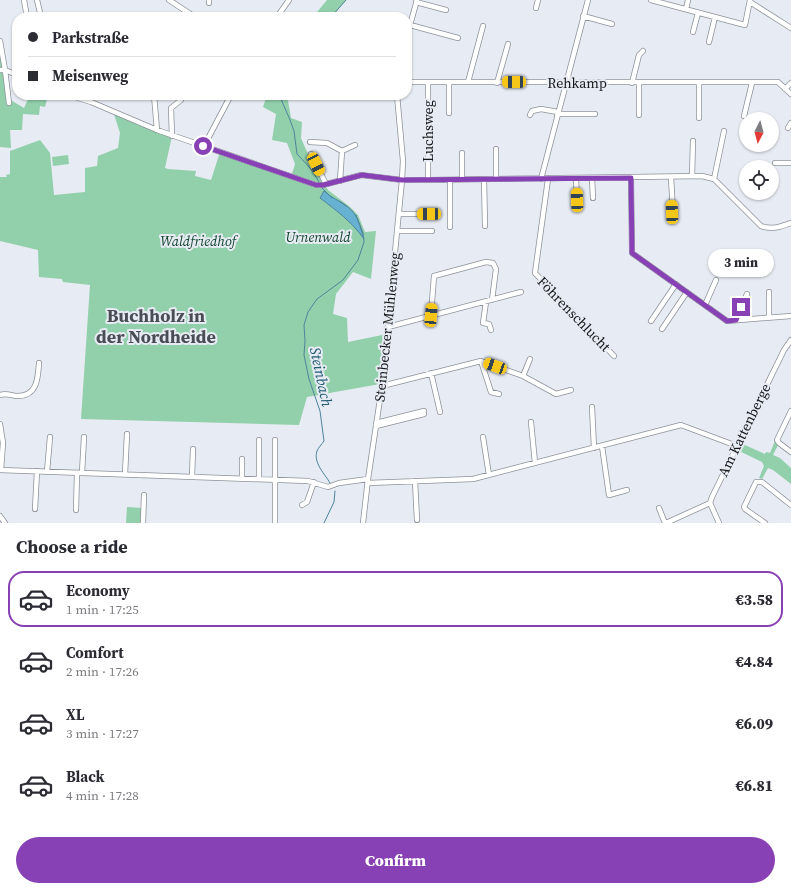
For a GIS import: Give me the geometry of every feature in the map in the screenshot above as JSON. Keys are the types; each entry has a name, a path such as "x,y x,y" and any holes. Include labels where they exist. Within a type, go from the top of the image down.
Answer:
{"street":[{"path":"24,0 27,12"},
{"path":"37,0 40,12"},
{"path":"169,0 187,12"},
{"path":"281,12 289,0"},
{"path":"536,8 538,0"},
{"path":"541,179 588,0"},
{"path":"651,0 671,3 698,13 745,25 750,1 791,28"},
{"path":"686,9 688,0"},
{"path":"412,17 417,1 446,10"},
{"path":"693,32 698,13"},
{"path":"584,16 612,24"},
{"path":"709,42 715,17"},
{"path":"468,82 483,26"},
{"path":"412,28 458,38"},
{"path":"0,41 9,103"},
{"path":"497,82 508,44"},
{"path":"632,83 639,55 643,51"},
{"name":"Rehkamp","path":"412,82 778,82 791,94"},
{"name":"Luchsweg","path":"428,82 428,180"},
{"path":"449,82 449,113"},
{"path":"785,89 791,82"},
{"path":"639,83 639,115"},
{"path":"699,83 699,118"},
{"path":"745,112 752,83"},
{"path":"85,100 172,136 316,185 362,175 402,180 702,176 714,179 761,226 769,229 781,227 791,222"},
{"path":"154,100 157,130"},
{"path":"172,136 171,108 181,100"},
{"path":"204,146 227,100"},
{"name":"Steinbecker Mühlenweg","path":"363,523 382,386 402,180 403,161 397,100"},
{"path":"530,115 532,111 541,109 558,113 595,114"},
{"path":"714,179 724,131"},
{"path":"692,176 693,141"},
{"path":"310,142 327,144 342,151 355,145"},
{"path":"496,149 496,179"},
{"path":"340,181 342,151"},
{"path":"462,153 462,180"},
{"path":"311,154 326,184"},
{"path":"779,163 791,163"},
{"path":"671,177 672,212"},
{"path":"576,178 577,200"},
{"path":"592,178 592,198"},
{"path":"631,178 632,253 727,321 791,316"},
{"path":"484,179 485,226"},
{"name":"Föhrenschlucht","path":"548,179 535,273 614,356"},
{"path":"450,180 450,227"},
{"path":"399,214 429,214"},
{"path":"397,231 432,231"},
{"path":"431,315 434,276 486,262 493,263 496,269 492,300"},
{"path":"705,305 716,280"},
{"path":"651,321 676,284"},
{"path":"388,327 521,292"},
{"path":"662,329 687,292"},
{"path":"769,292 769,318"},
{"path":"736,320 747,294"},
{"path":"486,302 483,323 489,324 491,330"},
{"name":"Am Kattenberge","path":"710,503 784,348 791,340"},
{"path":"523,376 530,359"},
{"path":"382,386 481,361 523,376 556,394 571,390"},
{"path":"481,361 490,392 499,394"},
{"path":"0,395 21,396 27,394 33,389 38,378 39,364"},
{"path":"431,373 440,412"},
{"path":"592,407 594,448"},
{"name":"Steinbecker Mühlenweg","path":"376,425 424,413"},
{"path":"790,414 777,440 791,452"},
{"path":"531,422 535,463"},
{"path":"0,424 3,443 1,470 308,481 328,487 338,483 368,481 415,482 473,479 681,425 737,446"},
{"path":"125,474 128,434"},
{"path":"47,472 50,437"},
{"path":"483,437 489,475"},
{"path":"82,473 84,438"},
{"path":"259,479 260,440"},
{"path":"275,440 275,523"},
{"path":"602,446 609,495 627,490"},
{"path":"192,477 193,449"},
{"path":"242,459 242,478"},
{"path":"35,509 37,471"},
{"path":"76,510 77,473"},
{"path":"302,505 307,502 314,482"},
{"path":"415,482 416,520"},
{"path":"765,523 744,507 756,482 762,482 791,505"},
{"path":"143,523 144,495"},
{"path":"659,508 668,523 710,503 719,523"},
{"path":"0,516 5,523"}],"green space":[{"path":"327,0 346,0 336,12 317,12"},
{"path":"0,41 9,99 24,108 28,100 47,100 45,107 40,106 39,115 23,114 22,130 10,130 11,148 0,147"},
{"path":"265,100 288,100 291,118 302,122 301,138 314,168 328,190 358,215 365,232 376,231 371,279 353,272 336,294 333,314 347,318 348,342 387,334 380,384 307,397 299,425 81,419 90,285 63,282 62,279 39,277 38,250 0,241 0,177 7,177 6,175 10,174 10,151 40,140 50,153 54,195 85,192 85,168 97,166 98,156 118,148 120,133 113,111 172,136 165,168 196,171 195,176 211,180 220,152 291,177 295,164 287,143 272,140 276,114 263,107"},
{"path":"68,155 69,164 53,166 52,157"},
{"path":"775,441 779,443 773,455 780,458 791,468 791,484 773,470 768,468 762,479 759,478 764,466 762,462 735,449 738,442 765,454 766,452 770,453"},
{"path":"127,507 143,508 143,523 126,523"}],"water":[{"path":"324,191 354,213 364,239 349,222 320,198"}],"waterway":[{"name":"Steinbach","path":"335,12 346,0"},
{"name":"Steinbach","path":"281,100 294,131 297,154 311,169 319,182"},
{"name":"Steinbach","path":"322,188 332,198"},
{"name":"Steinbach","path":"339,201 346,206"},
{"name":"Steinbach","path":"330,483 320,468 316,455 319,447 324,441 320,411 309,379 304,355 304,325 308,312 317,299 343,280 358,260 364,242 363,233 356,215"},
{"name":"Steinbach","path":"324,523 334,502 335,491"}],"district":[{"name":"Buchholz in der Nordheide","path":"156,326"}],"route":[{"path":"203,146 316,185 337,182 362,175 402,180 631,178 632,253 727,321 736,320 741,307"}],"park label":[{"name":"Urnenwald","path":"318,237"},
{"name":"Waldfriedhof","path":"198,241"}]}
